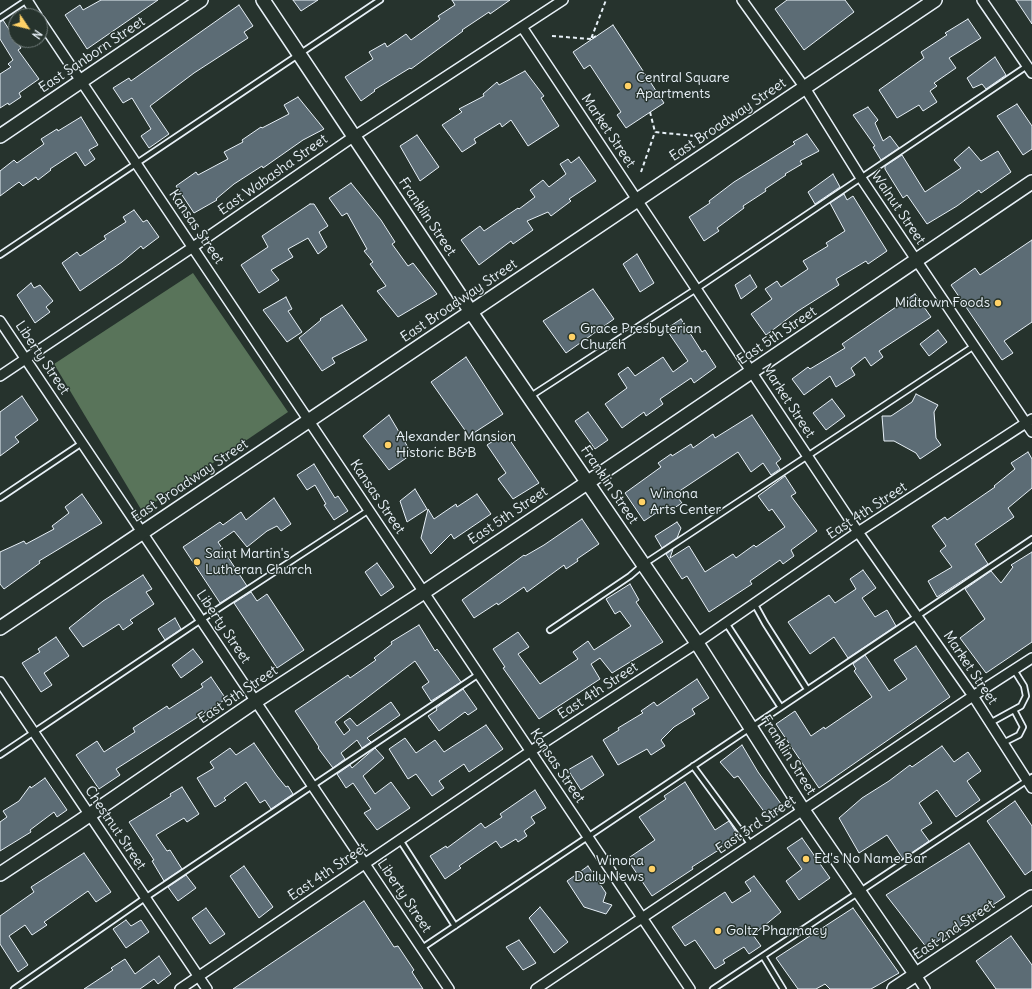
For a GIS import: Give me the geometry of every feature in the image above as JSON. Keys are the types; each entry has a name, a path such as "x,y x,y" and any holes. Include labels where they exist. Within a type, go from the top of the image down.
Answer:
{"street":[{"name":"East Sanborn Street","path":"0,136 201,0"},
{"name":"Franklin Street","path":"264,0 471,312 697,643 803,810 925,989"},
{"name":"East Wabasha Street","path":"0,376 354,137 563,0"},
{"name":"East Broadway Street","path":"0,628 936,0"},
{"path":"982,0 1030,69"},
{"name":"Walnut Street","path":"744,1 805,88 861,178 974,346 1029,421 1032,432"},
{"name":"Market Street","path":"522,27 858,532 973,696 1030,782"},
{"name":"Kansas Street","path":"48,32 690,989"},
{"name":"East 5th Street","path":"0,874 256,701 424,592 1032,182"},
{"name":"Liberty Street","path":"0,321 449,989"},
{"name":"East 4th Street","path":"180,989 531,752 697,643 858,532 1029,421"},
{"name":"East 3rd Street","path":"536,989 1032,658"},
{"name":"Chestnut Street","path":"0,682 206,989"},
{"name":"East 2nd Street","path":"894,989 1032,897"}],"lane":[{"path":"0,18 27,0"},
{"path":"0,256 380,0"},
{"path":"530,397 696,289 861,178 1030,69"},
{"path":"550,630 630,576 644,564 974,346"},
{"path":"0,498 82,443"},
{"path":"0,755 368,510"},
{"path":"422,948 780,706 1032,539"},
{"path":"754,603 807,689"},
{"path":"726,623 780,706"},
{"path":"990,723 1020,706 1026,696 1024,686 1014,670"},
{"path":"14,989 145,898 313,787 479,674"},
{"path":"1003,743 1019,735 1024,727 1014,710"},
{"path":"693,766 751,845"},
{"path":"713,989 1030,782"},
{"path":"400,840 455,926"},
{"path":"763,956 783,989"}],"path":[{"path":"591,39 606,0"},
{"path":"552,36 591,39 596,36"},
{"path":"641,172 655,132 650,112"},
{"path":"655,132 695,136"}],"green space":[{"path":"193,273 288,412 142,511 54,364"}],"building":[{"path":"101,0 158,0 87,49 65,15 80,5 83,10"},
{"path":"293,0 318,0 301,11"},
{"path":"452,0 510,0 490,14 489,12 462,30 463,31 411,69 410,68 374,90 375,91 361,101 345,77 373,59 369,52 385,43 387,47 406,34 411,40 440,19 438,16 455,5"},
{"path":"787,0 845,0 854,12 804,50 775,9"},
{"path":"1016,0 1032,0 1032,24"},
{"path":"239,5 253,26 244,32 248,38 194,73 150,106 169,134 149,148 141,136 151,129 132,98 123,103 113,88 129,78 131,81"},
{"path":"968,19 981,38 949,58 956,68 934,83 937,86 930,91 937,102 923,111 919,105 897,118 879,90 924,58 921,52 947,35 945,33"},
{"path":"3,20 8,28 8,48 21,48 18,50 39,79 19,93 21,97 9,105 8,103 0,108 0,74 11,67 8,64 13,60 0,39 0,22"},
{"name":"Central Square Apartments","path":"613,25 664,103 626,128 617,115 621,112 590,65 584,69 573,52"},
{"path":"995,57 1006,75 986,89 982,84 973,88 967,78"},
{"path":"525,71 544,96 541,98 559,126 528,146 511,120 502,127 500,123 474,139 476,143 462,152 442,125 462,112 459,109 484,96 483,94 497,82 499,85"},
{"path":"298,97 324,129 303,140 263,168 262,166 234,184 216,199 217,200 194,213 176,186 196,172 198,175 228,159 224,152 243,142 242,140 261,127 262,128 289,114 284,105"},
{"path":"1017,104 1032,126 1032,149 1023,155 997,116"},
{"path":"868,107 878,120 875,123 883,141 890,136 899,148 881,160 873,147 875,146 853,115"},
{"path":"81,117 98,145 89,150 95,159 85,166 76,152 50,169 51,170 38,180 36,177 23,186 19,182 0,196 0,171 14,160 17,163 44,144 41,139"},
{"path":"807,134 819,151 800,161 802,164 785,174 786,175 765,189 766,191 743,206 744,208 717,228 719,231 704,241 689,217 710,203 709,201 734,182 795,144 793,142"},
{"path":"417,135 439,167 420,181 400,146"},
{"path":"969,147 981,161 998,151 1011,172 981,193 979,190 957,206 927,224 907,195 903,198 885,169 885,166 902,155 925,192 961,168 954,160"},
{"path":"579,157 596,181 569,199 571,201 551,216 548,212 527,221 533,230 513,244 511,241 479,265 461,240 480,226 484,231 518,208 519,209 535,197 530,190 543,180 549,187 566,174 560,164 568,159 571,163"},
{"path":"833,174 840,187 815,204 808,192"},
{"path":"351,183 381,220 395,242 392,244 408,266 413,263 437,294 398,317 377,291 386,286 370,264 373,262 364,251 367,249 347,213 342,216 329,198"},
{"path":"844,194 847,200 853,196 887,251 868,264 866,261 836,279 839,285 798,311 766,335 751,314 772,299 765,289 777,281 781,287 808,269 803,261 828,246 826,243 845,231 830,203"},
{"path":"310,204 314,204 328,226 319,232 327,247 318,254 308,238 288,249 293,257 271,270 279,280 259,293 241,265 268,247 262,236"},
{"path":"134,210 143,222 147,220 159,237 143,249 141,246 122,262 80,291 62,263 77,252 80,256 106,239 104,236 126,222 123,217"},
{"name":"Midtown Foods","path":"1032,240 1032,322 1004,341 1013,353 1002,360 951,285 975,268 980,275"},
{"path":"637,254 654,283 640,292 623,264"},
{"path":"750,275 757,287 741,299 735,285"},
{"path":"31,283 34,288 40,285 53,301 46,307 50,312 35,323 17,295"},
{"name":"Grace Presbyterian Church","path":"593,289 614,319 566,353 543,321"},
{"path":"915,294 931,317 879,351 883,357 871,366 865,357 851,368 855,375 836,387 830,376 804,395 792,379 808,367 810,369 845,348 842,344"},
{"path":"286,297 292,309 288,311 302,332 287,342 263,310"},
{"path":"342,305 367,340 332,358 335,363 322,371 299,338 321,320 320,319"},
{"path":"681,319 702,352 705,350 716,367 694,383 691,378 660,399 663,404 646,416 644,412 622,428 605,404 627,388 618,374 628,367 635,376 663,357 673,372 688,361 666,329"},
{"path":"938,330 947,342 929,356 920,344"},
{"path":"466,357 503,414 469,436 431,382"},
{"path":"916,394 938,405 934,412 936,438 941,445 920,459 916,453 894,441 884,441 882,416 891,416 912,402"},
{"path":"22,396 38,420 15,437 19,442 0,456 0,412"},
{"path":"832,399 845,416 826,430 813,413"},
{"path":"588,412 608,440 595,449 575,421"},
{"name":"Alexander Mansion Historic B&B","path":"389,415 412,454 389,470 363,436"},
{"path":"752,415 781,459 776,463 780,469 771,475 763,463 751,472 738,452 675,494 682,503 671,510 668,505 644,521 625,493 661,467 658,463 671,454 672,456 691,444 693,448 713,434 715,438"},
{"path":"505,433 539,483 513,499 498,479 506,473 487,445"},
{"path":"1028,452 1032,459 1032,488 1008,508 1014,517 975,544 988,564 937,597 928,581 952,567 940,551 946,546 932,526 945,517 947,520 995,487 994,486 1015,469 1011,463"},
{"path":"314,464 335,498 338,496 348,511 334,520 324,505 326,504 315,485 307,490 297,475"},
{"path":"785,476 796,493 791,496 817,531 791,550 794,556 783,564 780,560 750,581 752,584 709,612 687,576 682,579 666,554 673,549 670,558 689,546 705,572 733,554 736,558 754,545 756,547 785,527 772,509 769,511 758,496"},
{"path":"415,489 427,509 407,522 400,501"},
{"path":"82,494 102,523 39,561 40,563 4,589 0,584 0,552 24,541 26,544 54,529 52,526 69,513 65,507"},
{"path":"477,494 491,514 454,539 451,534 431,554 421,538 428,509 434,519 456,504 457,507"},
{"path":"274,498 291,524 281,531 277,526 267,531 247,547 234,531 218,542 247,586 220,603 183,547 220,522 223,525 241,512 246,520"},
{"path":"582,519 599,544 577,559 578,561 566,569 564,565 527,592 524,587 498,605 497,603 474,618 462,600 524,555 525,556 544,545"},
{"path":"677,522 681,528 677,538 662,548 655,536"},
{"path":"1032,552 1032,642 986,673 960,638 985,619 965,589 991,571 1001,583 1013,567 1011,565"},
{"path":"377,563 394,587 381,596 365,572"},
{"path":"863,570 876,588 862,598 875,617 887,610 896,626 848,658 834,637 810,654 788,622 829,595 835,603 856,589 850,579"},
{"path":"143,575 152,589 146,592 154,604 130,620 133,623 123,630 119,624 83,647 69,628 103,601"},
{"path":"630,584 639,600 636,602 663,642 612,673 600,658 591,664 600,679 539,719 503,668 505,667 493,649 518,632 529,647 518,654 540,684 578,659 573,652 588,641 594,650 631,626 620,611 615,614 606,599"},
{"path":"251,592 257,601 267,594 304,650 277,668 234,603"},
{"path":"175,618 181,629 165,640 158,629"},
{"path":"419,625 435,651 437,649 461,682 431,701 422,687 429,682 415,661 335,722 344,735 350,730 344,722 350,718 357,726 391,702 400,715 367,738 371,742 362,748 357,740 341,753 345,759 333,768 318,748 319,747 295,711 348,675 350,678 376,660 374,658 392,644 391,642"},
{"path":"56,637 69,656 44,673 52,685 41,692 22,663 40,652 38,649"},
{"path":"916,646 950,697 819,788 776,724 795,711 811,736 824,727 825,729 872,697 854,671 856,669 853,664 865,655 889,691 907,679 894,660"},
{"path":"193,649 203,662 181,678 172,665"},
{"path":"211,677 226,699 116,769 120,775 99,789 76,755 97,741 104,752 135,732 133,728 167,706 169,709 203,687 201,684"},
{"path":"697,679 709,698 692,709 695,714 674,727 661,740 665,746 651,755 647,749 618,765 603,740 619,730 618,728 643,713 641,711 654,702 657,706"},
{"path":"463,689 477,709 468,715 465,712 439,731 428,716 437,710 436,708"},
{"path":"486,725 503,749 469,772 464,764 439,781 444,788 432,796 416,774 408,779 389,749 405,738 416,753 435,740 444,752"},
{"path":"254,743 277,776 286,787 288,786 293,794 271,809 265,800 260,803 246,782 224,798 226,800 215,807 197,778 214,768 210,762 230,748 236,755"},
{"path":"742,745 758,772 784,808 768,817 738,776 734,778 720,762"},
{"path":"942,746 954,762 968,752 981,771 967,781 980,800 956,817 937,790 919,803 932,823 921,830 929,841 903,859 887,835 859,853 839,818 862,798 889,781 910,765 912,767"},
{"path":"375,748 384,758 363,776 375,794 391,782 410,808 377,830 364,813 371,809 353,783 346,788 337,774 350,765 352,768"},
{"path":"592,756 604,775 581,790 568,770"},
{"path":"45,778 67,810 57,817 54,812 30,830 31,832 0,851 0,822 7,817 3,811 19,801 30,786 31,788"},
{"path":"685,782 715,830 729,821 739,837 692,867 693,869 652,896 627,859 655,840 639,817 666,799 664,796"},
{"path":"182,787 199,814 187,822 184,818 156,835 167,851 170,850 182,869 164,881 152,861 154,860 129,822 171,796 170,794"},
{"path":"535,790 546,808 531,817 535,823 524,831 527,836 518,842 516,839 501,848 496,841 459,866 461,868 445,879 430,856 446,846 447,848 481,823 485,828 502,817 500,814"},
{"path":"1015,801 1032,826 1032,870 1025,875 987,821"},
{"name":"Ed's No Name Bar","path":"802,838 830,878 799,900 786,881 802,869 787,848"},
{"path":"969,843 1005,897 927,948 886,895"},
{"path":"84,853 111,892 96,902 88,891 44,922 47,925 32,935 25,925 9,936 28,965 18,972 0,944 0,916 34,892 31,887"},
{"path":"244,866 273,907 259,918 230,876"},
{"path":"588,866 606,893 603,902 612,905 606,914 584,907 567,881"},
{"path":"186,875 196,888 178,901 168,887"},
{"path":"754,876 781,912 753,935 761,946 749,954 744,947 723,960 725,963 715,969 695,940 685,946 672,927 725,892 732,903 751,891 745,882"},
{"path":"364,901 394,947 398,946 414,970 412,972 423,989 233,989"},
{"path":"540,907 568,942 554,953 529,918"},
{"path":"206,908 225,934 210,944 192,918"},
{"path":"853,908 899,973 871,989 830,989 825,984 816,989 798,989 776,958"},
{"path":"126,920 131,926 141,920 149,932 126,948 113,929"},
{"path":"1011,936 1032,965 1032,989 996,989 976,961"},
{"path":"519,940 536,963 523,970 506,947"},
{"path":"159,956 171,974 158,984 154,979 140,989 84,989 113,970 111,968 125,959 135,974"}],"place":[{"name":"Central Square Apartments","path":"628,86"},
{"name":"Midtown Foods","path":"998,303"},
{"name":"Grace Presbyterian Church","path":"572,337"},
{"name":"Alexander Mansion Historic B&B","path":"388,445"},
{"name":"Winona Arts Center","path":"642,502"},
{"name":"Saint Martin's Lutheran Church","path":"197,562"},
{"name":"Ed's No Name Bar","path":"806,859"},
{"name":"Winona Daily News","path":"652,869"},
{"name":"Goltz Pharmacy","path":"718,931"}]}
